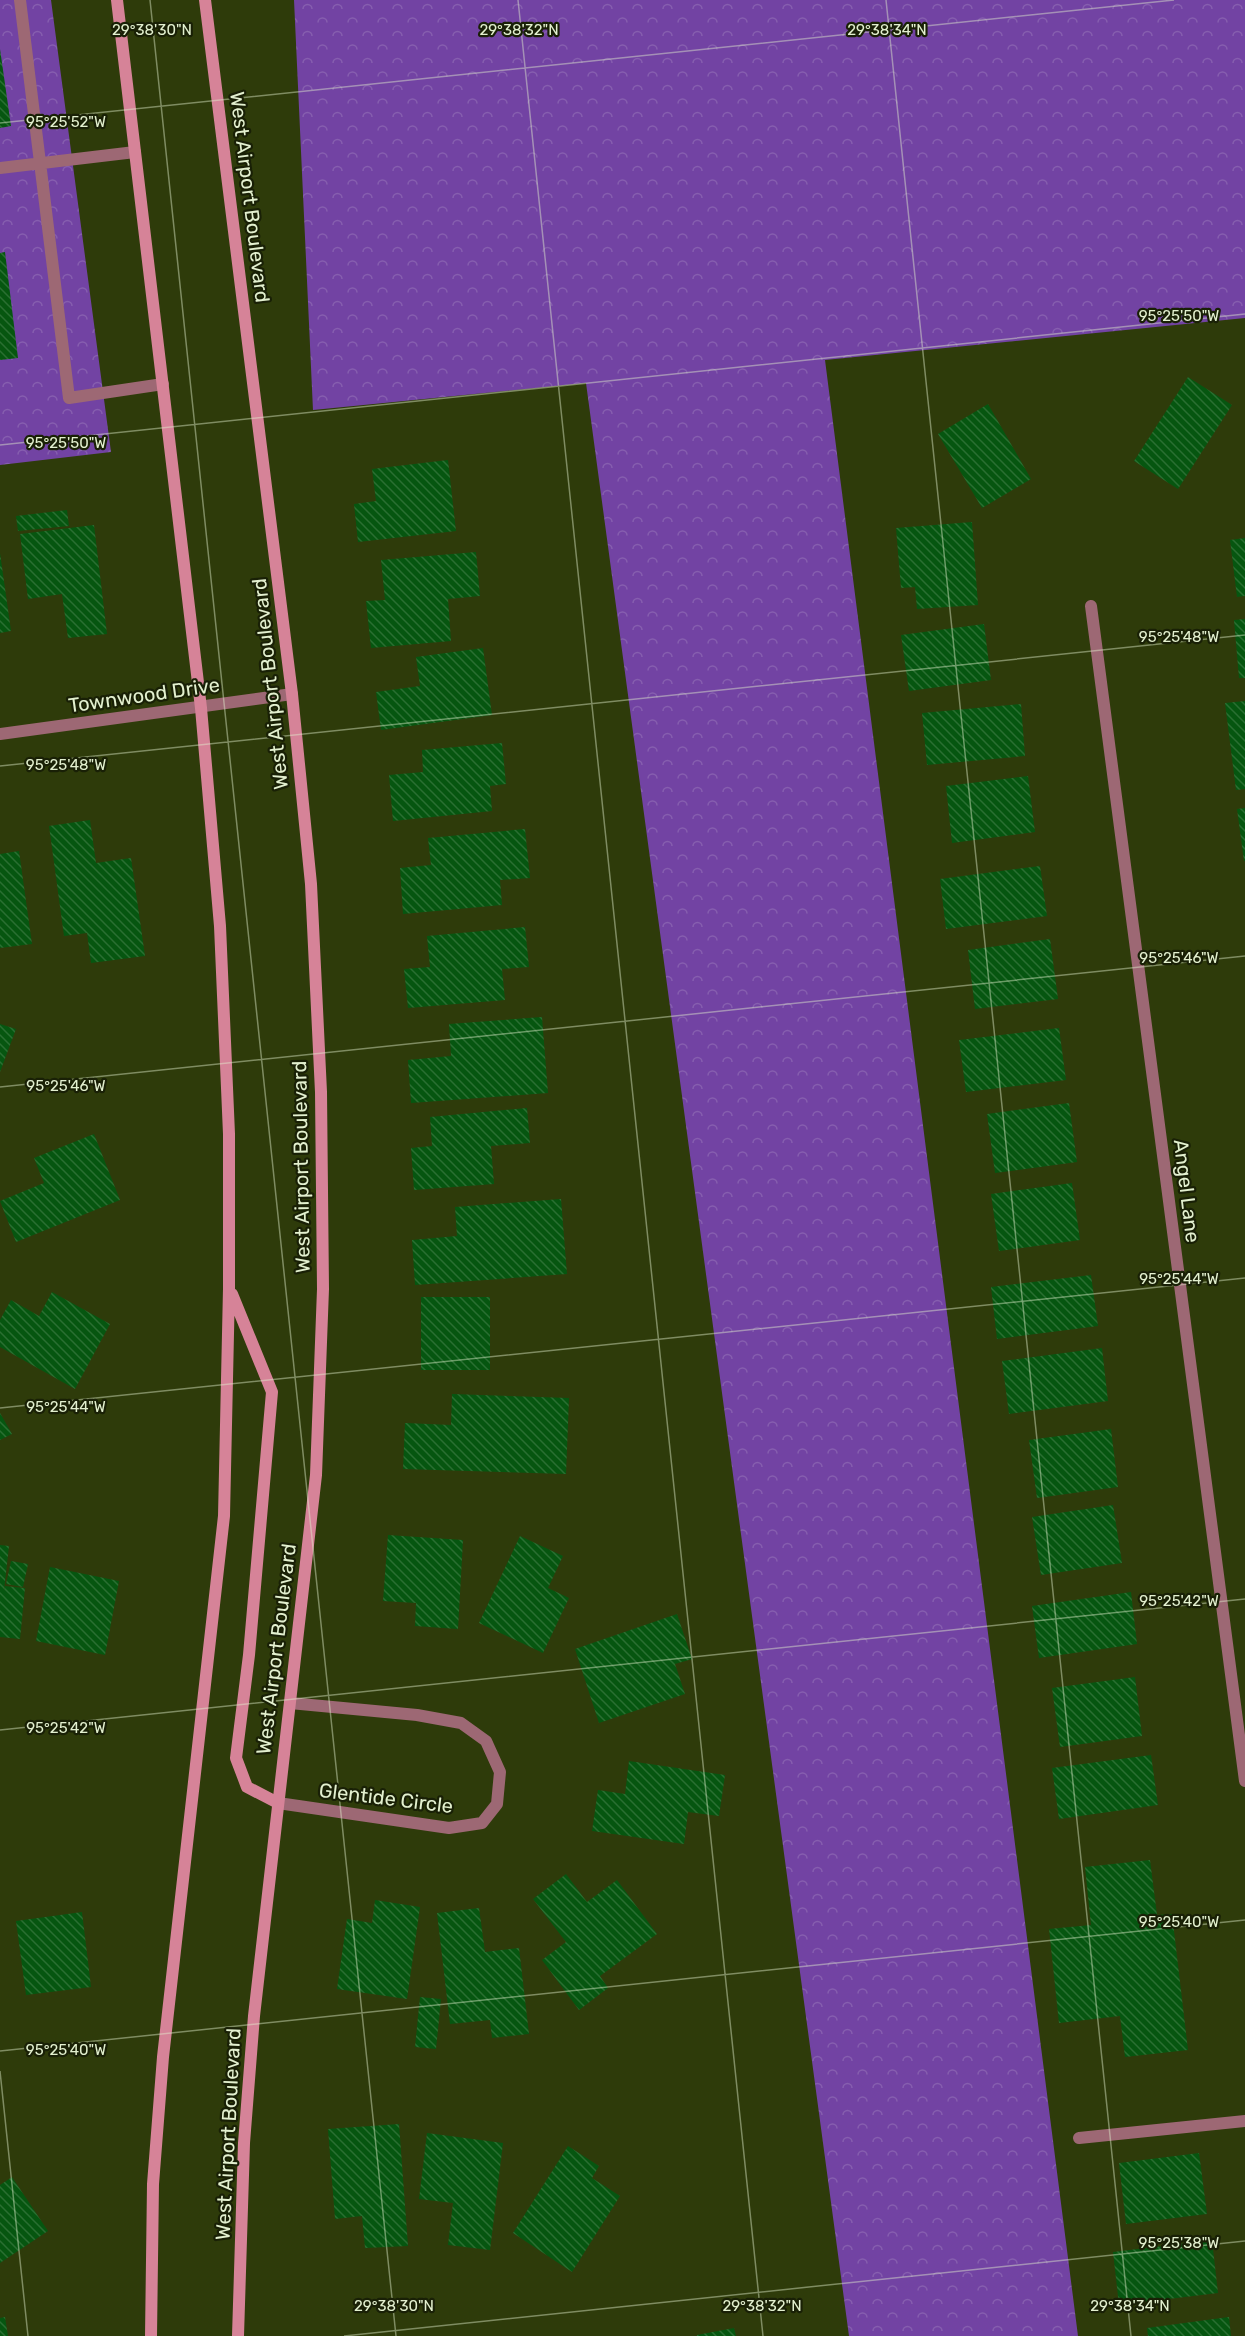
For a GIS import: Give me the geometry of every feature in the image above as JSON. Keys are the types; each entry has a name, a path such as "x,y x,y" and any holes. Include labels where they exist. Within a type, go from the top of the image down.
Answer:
{"main road":[{"path":"117,0 201,708 220,937 229,1134 229,1288 224,1516 163,2057 153,2184 151,2336"},
{"name":"West Airport Boulevard","path":"206,0 292,694 311,884 321,1092 323,1289 316,1475 254,2016 244,2143 238,2336"},
{"path":"229,1288 272,1392 249,1655 236,1758 247,1787 278,1803"}],"street":[{"path":"20,0 69,398 163,384"},
{"path":"0,168 135,152"},
{"name":"Angel Lane","path":"1091,606 1245,1781"},
{"name":"Townwood Drive","path":"0,734 292,694"},
{"name":"Glentide Circle","path":"278,1803 449,1828 482,1823 498,1804 500,1772 486,1741 461,1723 417,1715 290,1703"},
{"path":"1079,2138 1245,2121"}],"green space":[{"path":"0,0 51,0 111,452 0,465"},
{"path":"294,0 1245,0 1245,318 825,360 1078,2336 849,2336 586,383 313,410"}],"building":[{"path":"0,49 11,126 0,128"},
{"path":"5,252 18,358 0,360 0,253"},
{"path":"1188,377 1232,405 1178,489 1134,461"},
{"path":"988,404 1031,479 982,508 938,434"},
{"path":"448,460 456,531 358,542 354,504 376,501 372,469"},
{"path":"67,510 69,526 18,531 16,516"},
{"path":"972,522 978,605 917,609 915,587 901,588 896,528"},
{"path":"94,525 107,634 68,638 62,594 28,599 20,534"},
{"path":"1245,538 1245,596 1237,597 1230,540"},
{"path":"476,552 480,596 448,599 451,641 371,648 366,601 385,600 381,560"},
{"path":"0,553 11,631 0,633"},
{"path":"1245,619 1245,678 1239,678 1234,620"},
{"path":"984,624 991,680 909,691 901,635"},
{"path":"483,648 492,715 381,730 376,692 420,686 416,657"},
{"path":"1245,701 1245,789 1236,790 1225,703"},
{"path":"1021,704 1025,756 927,765 922,713"},
{"path":"502,743 506,784 490,786 492,811 393,821 389,775 423,772 422,750"},
{"path":"1028,776 1035,832 952,843 946,786"},
{"path":"1245,808 1245,861 1244,861 1237,809"},
{"path":"90,820 96,863 131,858 145,956 91,963 87,933 64,936 49,826"},
{"path":"525,829 530,878 500,880 502,905 403,914 400,868 431,865 428,838"},
{"path":"19,851 32,944 0,948 0,854"},
{"path":"1040,866 1047,916 946,929 940,879"},
{"path":"525,927 529,967 502,969 505,1000 408,1008 404,969 430,967 427,936"},
{"path":"1050,939 1058,999 975,1009 968,950"},
{"path":"542,1017 548,1093 411,1103 408,1060 451,1056 449,1024"},
{"path":"0,1024 16,1029 0,1072"},
{"path":"1059,1028 1066,1080 966,1092 959,1040"},
{"path":"1069,1103 1077,1162 995,1173 987,1114"},
{"path":"527,1108 530,1143 491,1146 494,1184 414,1190 411,1148 432,1146 430,1117"},
{"path":"94,1134 120,1200 16,1242 0,1201 44,1183 34,1158"},
{"path":"1072,1183 1080,1240 999,1251 991,1194"},
{"path":"561,1199 567,1274 415,1285 412,1240 457,1236 455,1207"},
{"path":"1091,1275 1098,1326 997,1339 991,1287"},
{"path":"52,1292 110,1324 75,1389 0,1347 0,1320 11,1300 39,1316"},
{"path":"421,1297 490,1297 490,1370 421,1370"},
{"path":"1102,1348 1108,1401 1009,1414 1002,1361"},
{"path":"452,1394 569,1398 566,1474 403,1469 405,1423 451,1425"},
{"path":"0,1413 12,1434 0,1440"},
{"path":"1111,1429 1118,1487 1037,1498 1029,1440"},
{"path":"1113,1505 1122,1563 1041,1575 1032,1517"},
{"path":"388,1535 463,1540 458,1629 415,1626 416,1603 383,1601"},
{"path":"520,1536 563,1556 548,1588 569,1598 543,1653 479,1623"},
{"path":"0,1545 9,1546 4,1591 5,1586 25,1588 20,1639 0,1637"},
{"path":"11,1561 28,1564 23,1587 6,1584"},
{"path":"50,1567 119,1581 105,1655 36,1641"},
{"path":"1131,1592 1137,1644 1039,1658 1032,1606"},
{"path":"677,1614 692,1659 675,1664 685,1694 599,1723 575,1649"},
{"path":"1135,1677 1142,1736 1060,1747 1052,1688"},
{"path":"1151,1755 1158,1805 1059,1819 1052,1768"},
{"path":"629,1761 725,1775 719,1816 688,1812 684,1844 592,1831 598,1790 625,1794"},
{"path":"1150,1860 1157,1915 1172,1914 1188,2050 1125,2057 1120,2016 1059,2023 1049,1929 1091,1925 1085,1867"},
{"path":"566,1874 587,1902 617,1880 657,1934 600,1976 608,1988 579,2010 542,1960 566,1942 533,1899"},
{"path":"375,1900 420,1907 407,1999 337,1989 347,1919 372,1923"},
{"path":"479,1908 485,1952 519,1948 529,2034 492,2038 490,2020 450,2024 437,1913"},
{"path":"82,1912 91,1987 26,1995 16,1921"},
{"path":"420,1997 441,1999 436,2049 415,2047"},
{"path":"399,2124 408,2246 365,2248 362,2216 335,2219 328,2129"},
{"path":"427,2133 503,2143 490,2250 448,2245 453,2203 419,2199"},
{"path":"568,2146 599,2166 592,2178 620,2196 572,2272 513,2233"},
{"path":"1199,2153 1207,2214 1126,2224 1119,2163"},
{"path":"12,2177 48,2231 0,2263 0,2185"},
{"path":"1212,2240 1218,2293 1119,2305 1113,2252"},
{"path":"5,2317 8,2336 0,2336 0,2318"},
{"path":"1229,2317 1231,2336 1148,2336 1147,2328"},
{"path":"734,2328 736,2336 697,2336 697,2335"}]}
